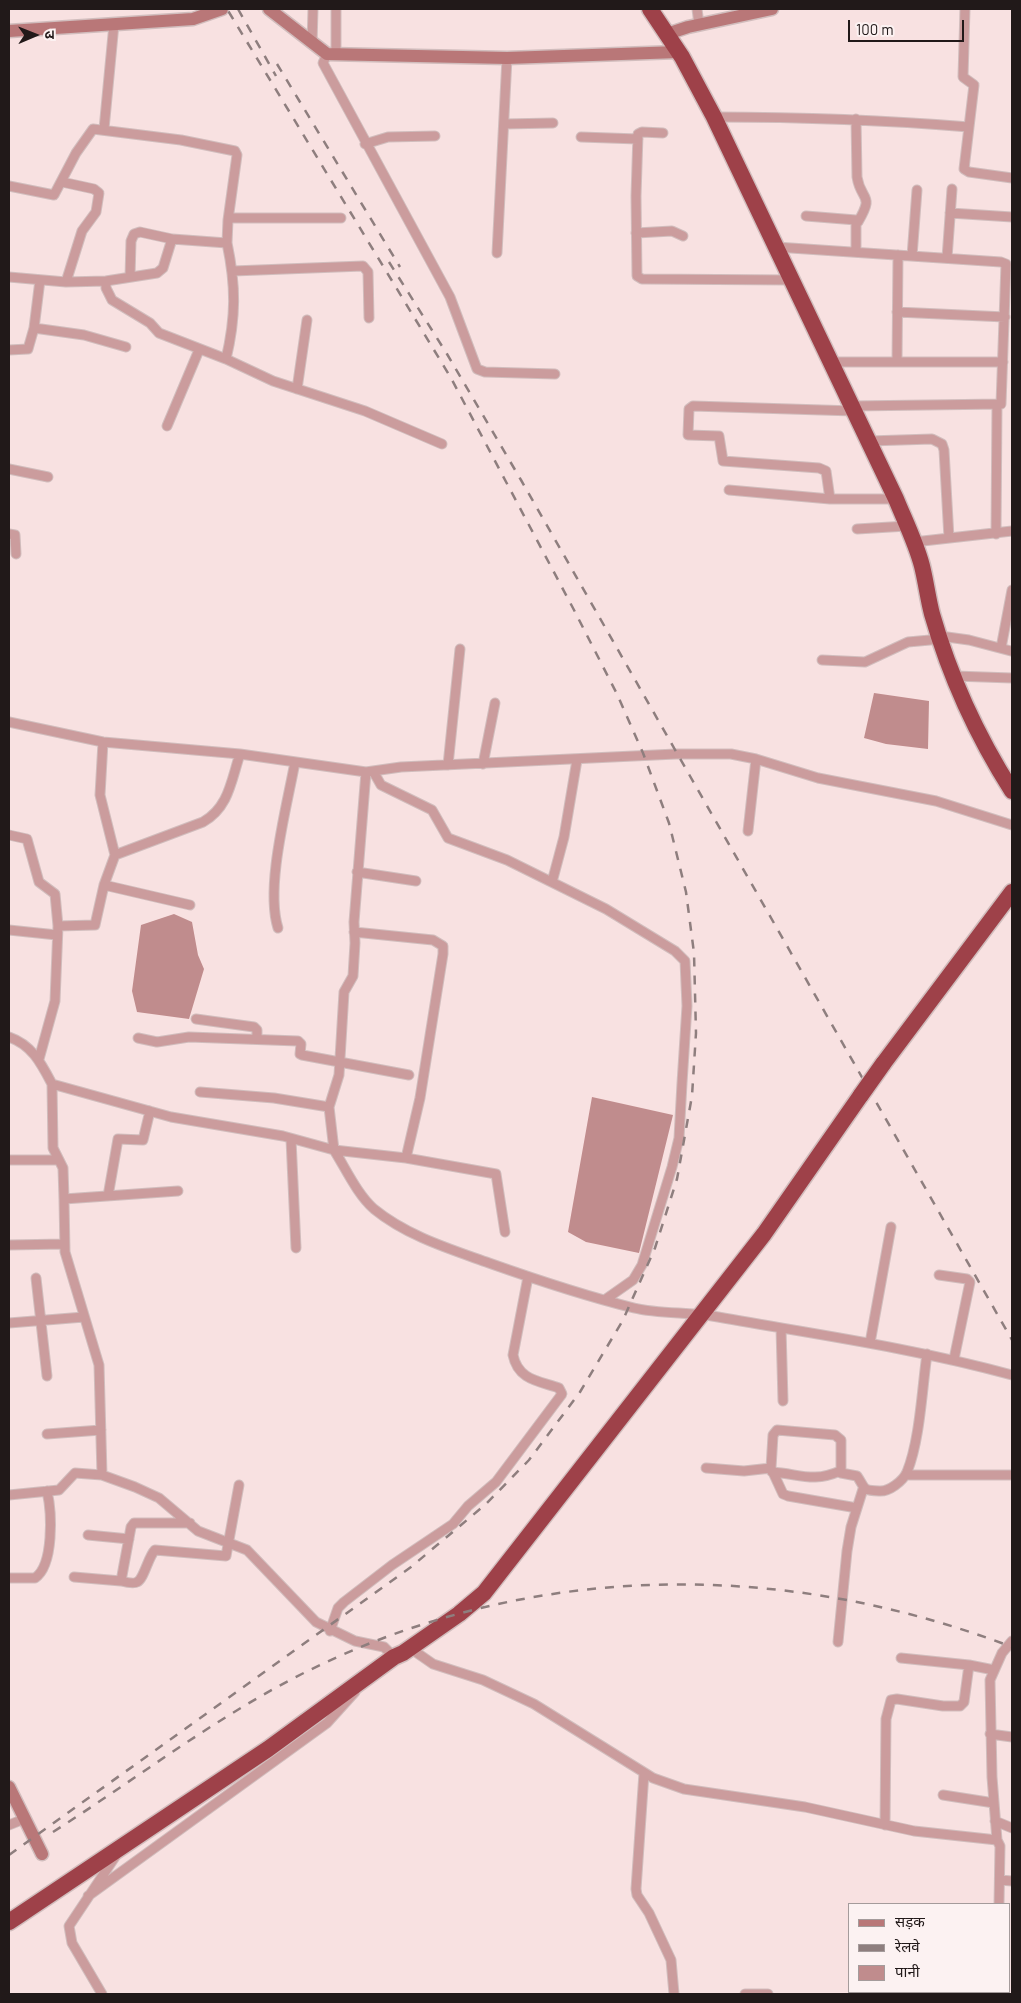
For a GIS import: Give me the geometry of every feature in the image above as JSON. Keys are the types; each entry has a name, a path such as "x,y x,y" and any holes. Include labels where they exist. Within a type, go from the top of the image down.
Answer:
{"highway":[{"path":"650,9 678,52 714,117 896,499 914,542 940,638 954,676 980,738 1012,790"},
{"path":"9,1922 268,1749 394,1657 459,1614 484,1593 764,1234 883,1064 1012,892"}],"street":[{"path":"9,31 193,18 222,9"},
{"path":"269,9 312,44 331,54 507,58 678,52"},
{"path":"312,44 313,9"},
{"path":"336,9 331,54 323,63 365,144 384,173 450,297 477,369 485,372 555,374"},
{"path":"698,9 699,24"},
{"path":"667,34 699,24 772,9"},
{"path":"965,9 963,76 974,85 964,169 970,172 1012,178"},
{"path":"104,129 114,24"},
{"path":"497,253 507,58"},
{"path":"714,117 856,119 969,127"},
{"path":"856,119 858,185 866,198 866,206 858,222 856,252"},
{"path":"504,124 553,123"},
{"path":"9,186 54,195 88,133 93,129 104,129 222,147 235,151 237,156 228,220 227,243 233,271 235,306 232,334 226,359"},
{"path":"663,132 642,132 638,134 637,276 642,279 792,280"},
{"path":"365,144 388,137 435,136"},
{"path":"581,137 638,139"},
{"path":"62,182 94,189 98,191 99,198 96,212 82,230 66,282"},
{"path":"947,258 952,189"},
{"path":"912,256 916,190"},
{"path":"950,213 1012,217"},
{"path":"806,216 858,222"},
{"path":"228,220 232,218 341,218"},
{"path":"636,233 672,231 683,236"},
{"path":"130,277 131,242 134,234 140,232 172,239 227,243"},
{"path":"9,277 66,282 106,281 157,273 162,270 172,239"},
{"path":"776,247 1000,262 1006,264 1009,274 1003,362 1003,401 1001,404 853,408 694,406 689,409 688,435 719,436 723,461 819,468 826,471 828,476 830,499"},
{"path":"896,362 898,255"},
{"path":"233,271 363,266 368,272 369,318"},
{"path":"9,350 28,349 34,328 40,280"},
{"path":"106,281 106,288 112,300 150,323 159,333 226,359 273,381 365,411 442,444"},
{"path":"897,312 1007,320"},
{"path":"297,389 307,320"},
{"path":"34,328 84,335 126,347"},
{"path":"167,426 199,350"},
{"path":"831,362 1003,362"},
{"path":"996,534 997,404"},
{"path":"869,441 932,439 942,444 944,450 949,538"},
{"path":"9,469 48,477"},
{"path":"729,490 830,499 896,499"},
{"path":"857,529 908,526"},
{"path":"914,542 1012,531"},
{"path":"9,534 15,535 16,554"},
{"path":"1001,648 1012,590"},
{"path":"822,660 865,662 903,644 940,638 1012,651"},
{"path":"448,766 460,649"},
{"path":"954,676 1012,678"},
{"path":"483,764 495,703"},
{"path":"9,722 103,742 240,754 369,772 483,764 720,754 756,759 818,778 936,801 1012,825"},
{"path":"9,930 58,930 95,925 104,885 115,855 100,795 103,742"},
{"path":"115,855 202,822 216,814 225,801 240,754"},
{"path":"748,831 756,759"},
{"path":"552,882 564,838 578,760"},
{"path":"278,928 275,920 275,879 295,762"},
{"path":"369,772 380,785 432,810 448,838 507,860 606,909 682,956 686,966 682,1092 678,1138 672,1168 642,1265 633,1280 606,1300"},
{"path":"369,772 357,872 353,976 344,992 339,1075 329,1107 334,1150 364,1198 374,1208 400,1226 437,1245 528,1277 636,1308 702,1315 870,1343 954,1359 1012,1375"},
{"path":"9,835 27,839 30,844 39,882 55,894 58,930 55,1001 39,1059"},
{"path":"357,872 416,881"},
{"path":"104,885 190,905"},
{"path":"354,932 433,940 443,946 420,1098 406,1158"},
{"path":"196,1019 254,1027 257,1030 257,1039"},
{"path":"9,1037 20,1041 39,1059 52,1084 54,1148 63,1168 64,1244 99,1365 102,1475"},
{"path":"138,1038 157,1042 189,1037 298,1042 301,1044 300,1055 409,1074"},
{"path":"52,1084 171,1117 292,1139 334,1150 406,1158 496,1174 505,1232"},
{"path":"200,1092 274,1098 329,1107"},
{"path":"108,1196 118,1139 143,1140 150,1111"},
{"path":"292,1139 296,1248"},
{"path":"9,1160 58,1160"},
{"path":"64,1199 178,1191"},
{"path":"870,1343 891,1227"},
{"path":"9,1245 64,1244"},
{"path":"939,1274 970,1281 954,1359"},
{"path":"330,1631 338,1608 344,1602 392,1565 447,1529 496,1482 562,1394 560,1388 527,1377 515,1366 514,1355 528,1277"},
{"path":"36,1278 47,1376"},
{"path":"9,1323 84,1317"},
{"path":"781,1328 783,1401"},
{"path":"863,1489 884,1491 906,1475 912,1455 928,1354"},
{"path":"840,1471 840,1440 838,1436 781,1429 774,1432 771,1470 783,1494 857,1508"},
{"path":"47,1434 101,1430"},
{"path":"706,1468 744,1471 771,1470 812,1478 825,1478 840,1471 857,1476 863,1489 847,1551 838,1642"},
{"path":"9,1495 59,1490 74,1473 102,1475 136,1487 159,1498 198,1531 248,1550 316,1622 330,1631 355,1640 384,1647 394,1657"},
{"path":"906,1475 1012,1475"},
{"path":"74,1577 138,1582 156,1550 224,1557 226,1555 239,1485"},
{"path":"9,1578 35,1578 43,1571 52,1519 48,1491"},
{"path":"121,1581 128,1539 134,1523 190,1523"},
{"path":"88,1535 128,1539"},
{"path":"999,1903 1000,1846 997,1840 995,1821 989,1695 990,1680 994,1670 1002,1653 1012,1640"},
{"path":"410,1648 433,1664 483,1680 534,1704 644,1773 684,1789 805,1807 956,1838 997,1840"},
{"path":"902,1658 969,1665 994,1670"},
{"path":"886,1825 886,1719 890,1700 896,1699 943,1706 960,1706 964,1702 969,1665"},
{"path":"88,1896 327,1724 376,1670"},
{"path":"990,1734 1012,1737"},
{"path":"644,1773 636,1889 671,1960 674,1994"},
{"path":"9,1787 42,1854"},
{"path":"944,1795 994,1803"},
{"path":"9,1825 24,1819"},
{"path":"995,1821 1012,1828"},
{"path":"102,1994 69,1935 73,1918 123,1846"},
{"path":"1000,1880 1012,1881"},
{"path":"745,1994 760,1992 768,1994"}],"water":[{"path":"874,693 929,701 928,749 886,744 864,738"},
{"path":"174,914 192,922 198,955 204,969 189,1019 137,1012 132,991 141,925"},
{"path":"592,1097 673,1115 639,1253 586,1242 568,1232"}],"railway":[{"path":"9,1855 411,1567 486,1504 529,1460 580,1392 623,1320 655,1248 677,1179 692,1096 696,1033 694,953 686,892 669,823 643,753 617,694 574,610 451,378 227,9"},
{"path":"238,9 276,76"},
{"path":"277,64 400,267"},
{"path":"389,262 447,354 521,480 1012,1340"},
{"path":"53,1832 230,1714 292,1679 378,1640 467,1612 557,1593 649,1585 741,1586 832,1597 923,1618 1012,1647"}]}
